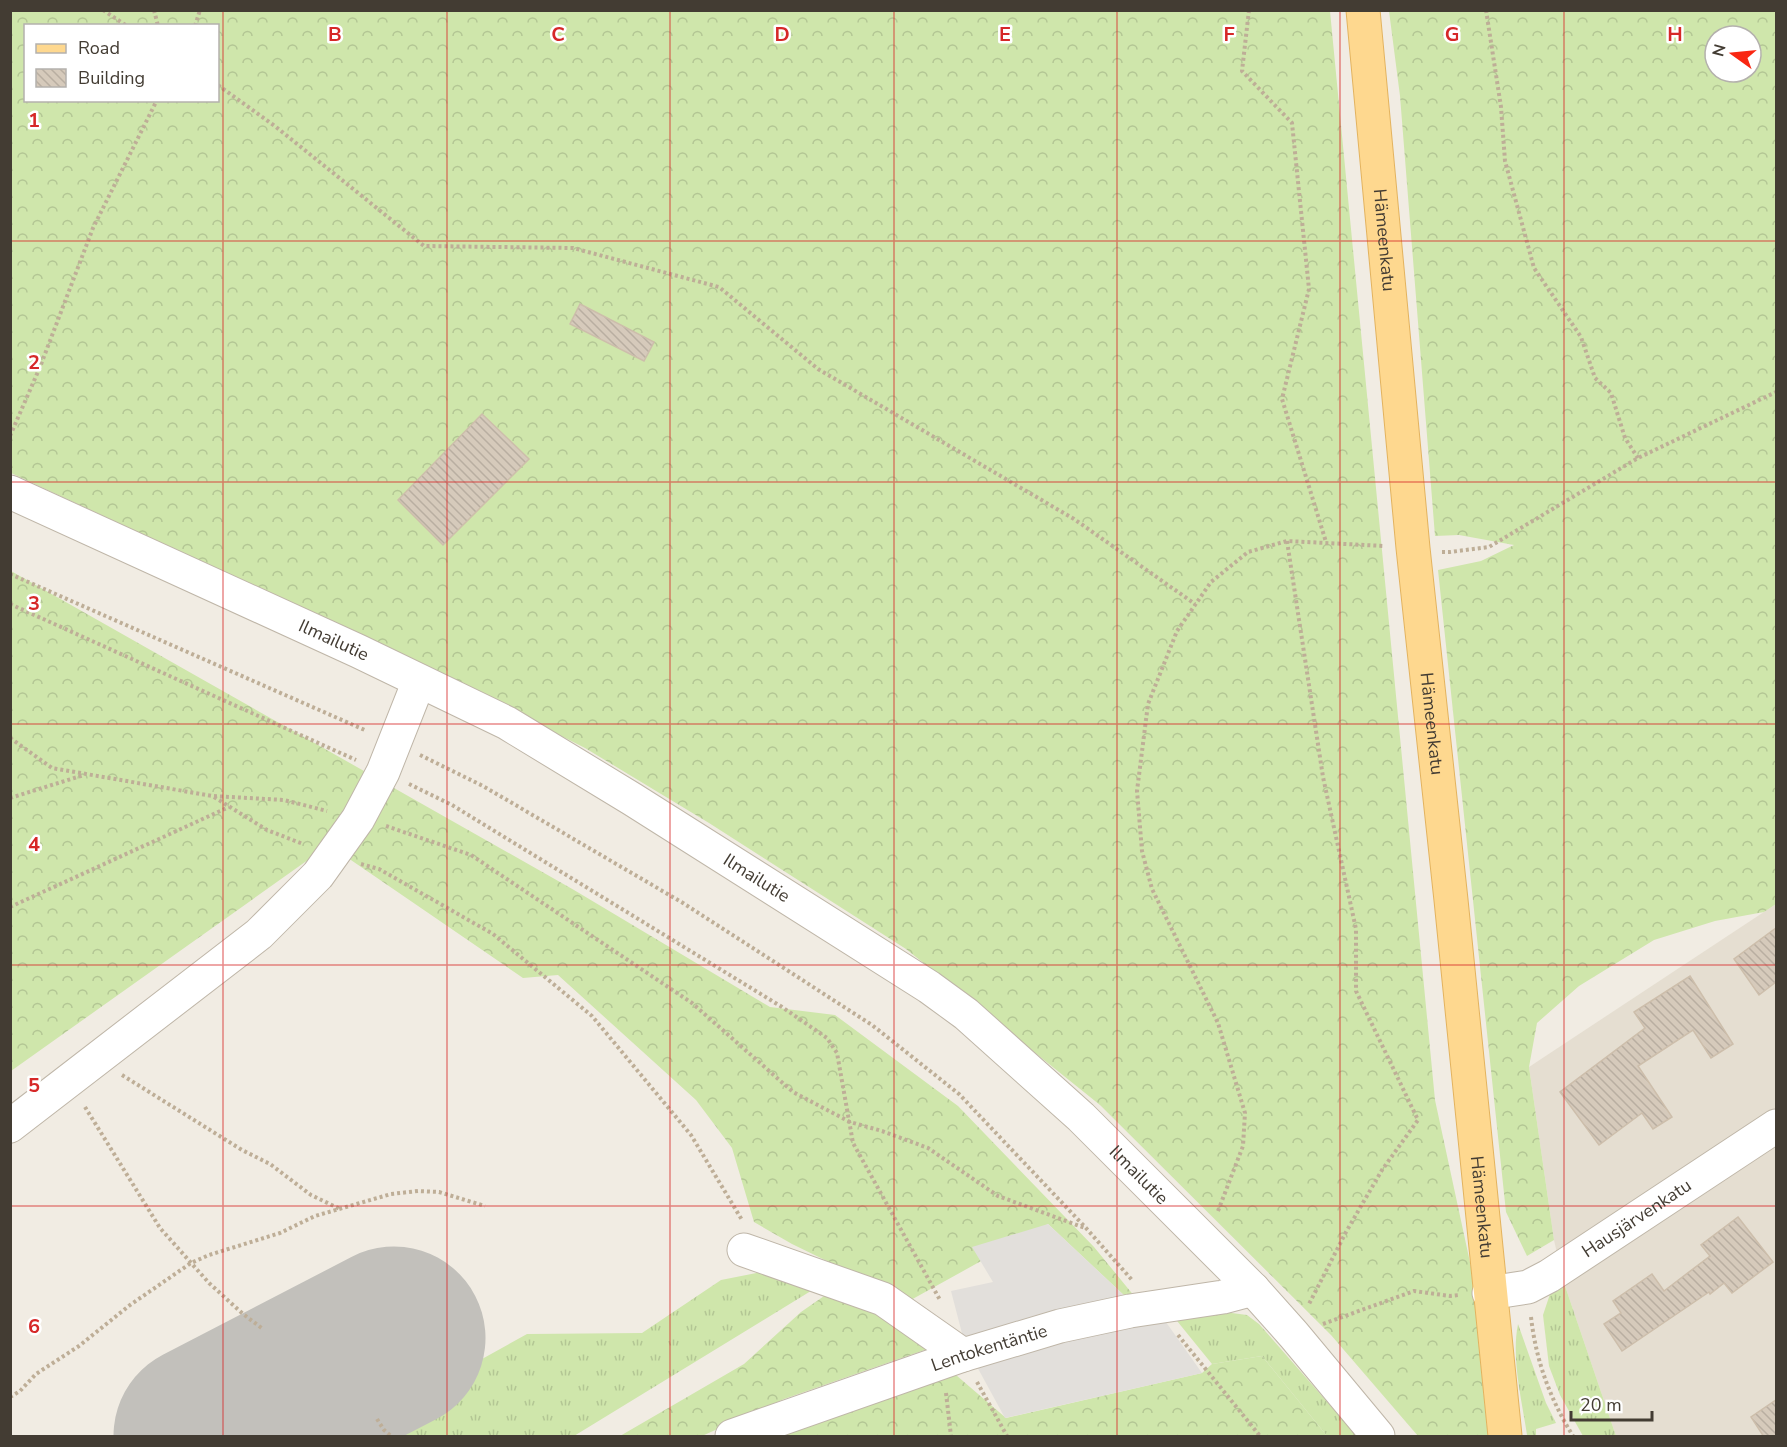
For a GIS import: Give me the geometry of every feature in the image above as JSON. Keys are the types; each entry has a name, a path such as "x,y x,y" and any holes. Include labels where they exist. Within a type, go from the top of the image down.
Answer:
{"main road":[{"name":"Hämeenkatu","path":"1363,10 1413,548 1505,1437"}],"street":[{"name":"Ilmailutie","path":"10,492 507,723 604,781 875,952 957,1007 1081,1117 1253,1288 1378,1437"},
{"path":"10,1126 259,934 301,894 333,857 358,819 389,758 419,681"},
{"name":"Hausjärvenkatu","path":"1489,1293 1528,1287 1549,1276 1776,1126"},
{"path":"744,1237 883,1299 952,1359"},
{"name":"Lentokentäntie","path":"732,1437 952,1359 1060,1326 1223,1297 1253,1288"}],"path":[{"path":"103,10 125,24"},
{"path":"1249,10 1242,71 1292,123 1309,289 1282,399 1326,542"},
{"path":"1486,10 1501,107 1504,161 1534,268 1581,337 1595,378 1611,393 1625,438 1638,458"},
{"path":"219,86 276,127 424,246 573,248 719,287 818,369 1074,519 1195,604"},
{"path":"10,436 40,367 93,228 156,102"},
{"path":"1203,1238 1220,1207 1243,1146 1245,1113 1218,1023 1152,889 1142,851 1137,791 1148,704 1178,631 1195,604 1211,582 1248,552 1287,542 1326,542 1450,552 1489,547 1638,458 1776,392"},
{"path":"1287,542 1323,777 1356,929 1356,991 1418,1120 1382,1170 1346,1232 1294,1335"},
{"path":"10,574 389,758 462,811 782,1007 827,1038 837,1053 853,1143 942,1305"},
{"path":"10,604 389,758 483,786 683,903 872,1025 959,1094 1086,1228 1156,1308 1260,1437"},
{"path":"10,738 52,768 212,796 284,800 397,829 471,855 692,1003 793,1092 850,1122 927,1148 998,1196 1086,1228"},
{"path":"10,798 87,774"},
{"path":"212,796 267,830 333,857 379,869 493,934 591,1016 691,1135 744,1237"},
{"path":"10,907 229,806"},
{"path":"263,1329 243,1314 191,1263 160,1228 82,1102 84,1070 118,1072 242,1150 270,1164 311,1195 340,1210"},
{"path":"10,1397 20,1391 36,1374 79,1346 130,1305 191,1263 280,1233 315,1216 391,1194 418,1191 439,1192 485,1206"},
{"path":"1528,1287 1534,1339 1545,1382 1573,1437"},
{"path":"1294,1335 1414,1292 1450,1296 1489,1293"},
{"path":"951,1437 952,1359"},
{"path":"952,1359 1007,1437"},
{"path":"377,1419 391,1437"}],"shaded area":[{"path":"1776,904 1776,1436 1616,1436 1563,1280 1554,1240 1529,1067"},
{"path":"1048,1224 1128,1299 964,1341 951,1291 993,1282 972,1247"},
{"path":"1156,1308 1202,1373 1005,1418 975,1363"}],"green space":[{"path":"11,11 1330,11 1435,1100 1471,1267 1488,1436 1418,1436 1331,1335 1100,1105 906,949 709,823 585,748 395,652 11,473"},
{"path":"1389,11 1776,11 1776,904 1764,912 1715,921 1654,940 1579,986 1537,1023 1529,1067 1554,1240 1527,1256 1506,1212 1438,570 1481,561 1514,545 1459,535 1435,536 1400,96"},
{"path":"11,571 574,890 770,1007 835,1015 958,1106 1094,1247 1135,1297 1128,1299 1048,1224 909,1301 792,1244 754,1222 732,1148 696,1100 558,975 523,978 329,845 11,1071"},
{"path":"771,1270 819,1286 574,1436 343,1436 527,1334 642,1333 721,1280"},
{"path":"1563,1280 1616,1436 1583,1436 1560,1395 1549,1366 1543,1315 1550,1294"},
{"path":"827,1294 860,1298 936,1346 784,1399 702,1436 620,1436 744,1364 801,1312"},
{"path":"1224,1312 1247,1315 1259,1324 1357,1436 1327,1436 1262,1356 1212,1364 1173,1316"},
{"path":"1518,1324 1546,1403 1556,1423 1536,1429 1536,1436 1527,1435 1520,1394 1516,1365"},
{"path":"1262,1356 1327,1436 764,1436 949,1369 1006,1418 1202,1373 1212,1364"}],"building":[{"path":"580,304 654,342 644,361 570,324"},
{"path":"482,414 529,459 443,545 398,500"},
{"path":"1776,928 1776,982 1759,995 1734,959"},
{"path":"1690,976 1733,1044 1711,1058 1693,1030 1638,1066 1672,1117 1653,1129 1642,1113 1599,1145 1560,1092 1645,1028 1634,1012"},
{"path":"1738,1217 1773,1262 1732,1293 1724,1283 1622,1351 1604,1324 1621,1313 1613,1301 1652,1274 1664,1291 1710,1256 1701,1245"},
{"path":"1776,1400 1776,1437 1764,1437 1751,1417"}],"runway":[{"path":"205,1436 394,1338"}]}
